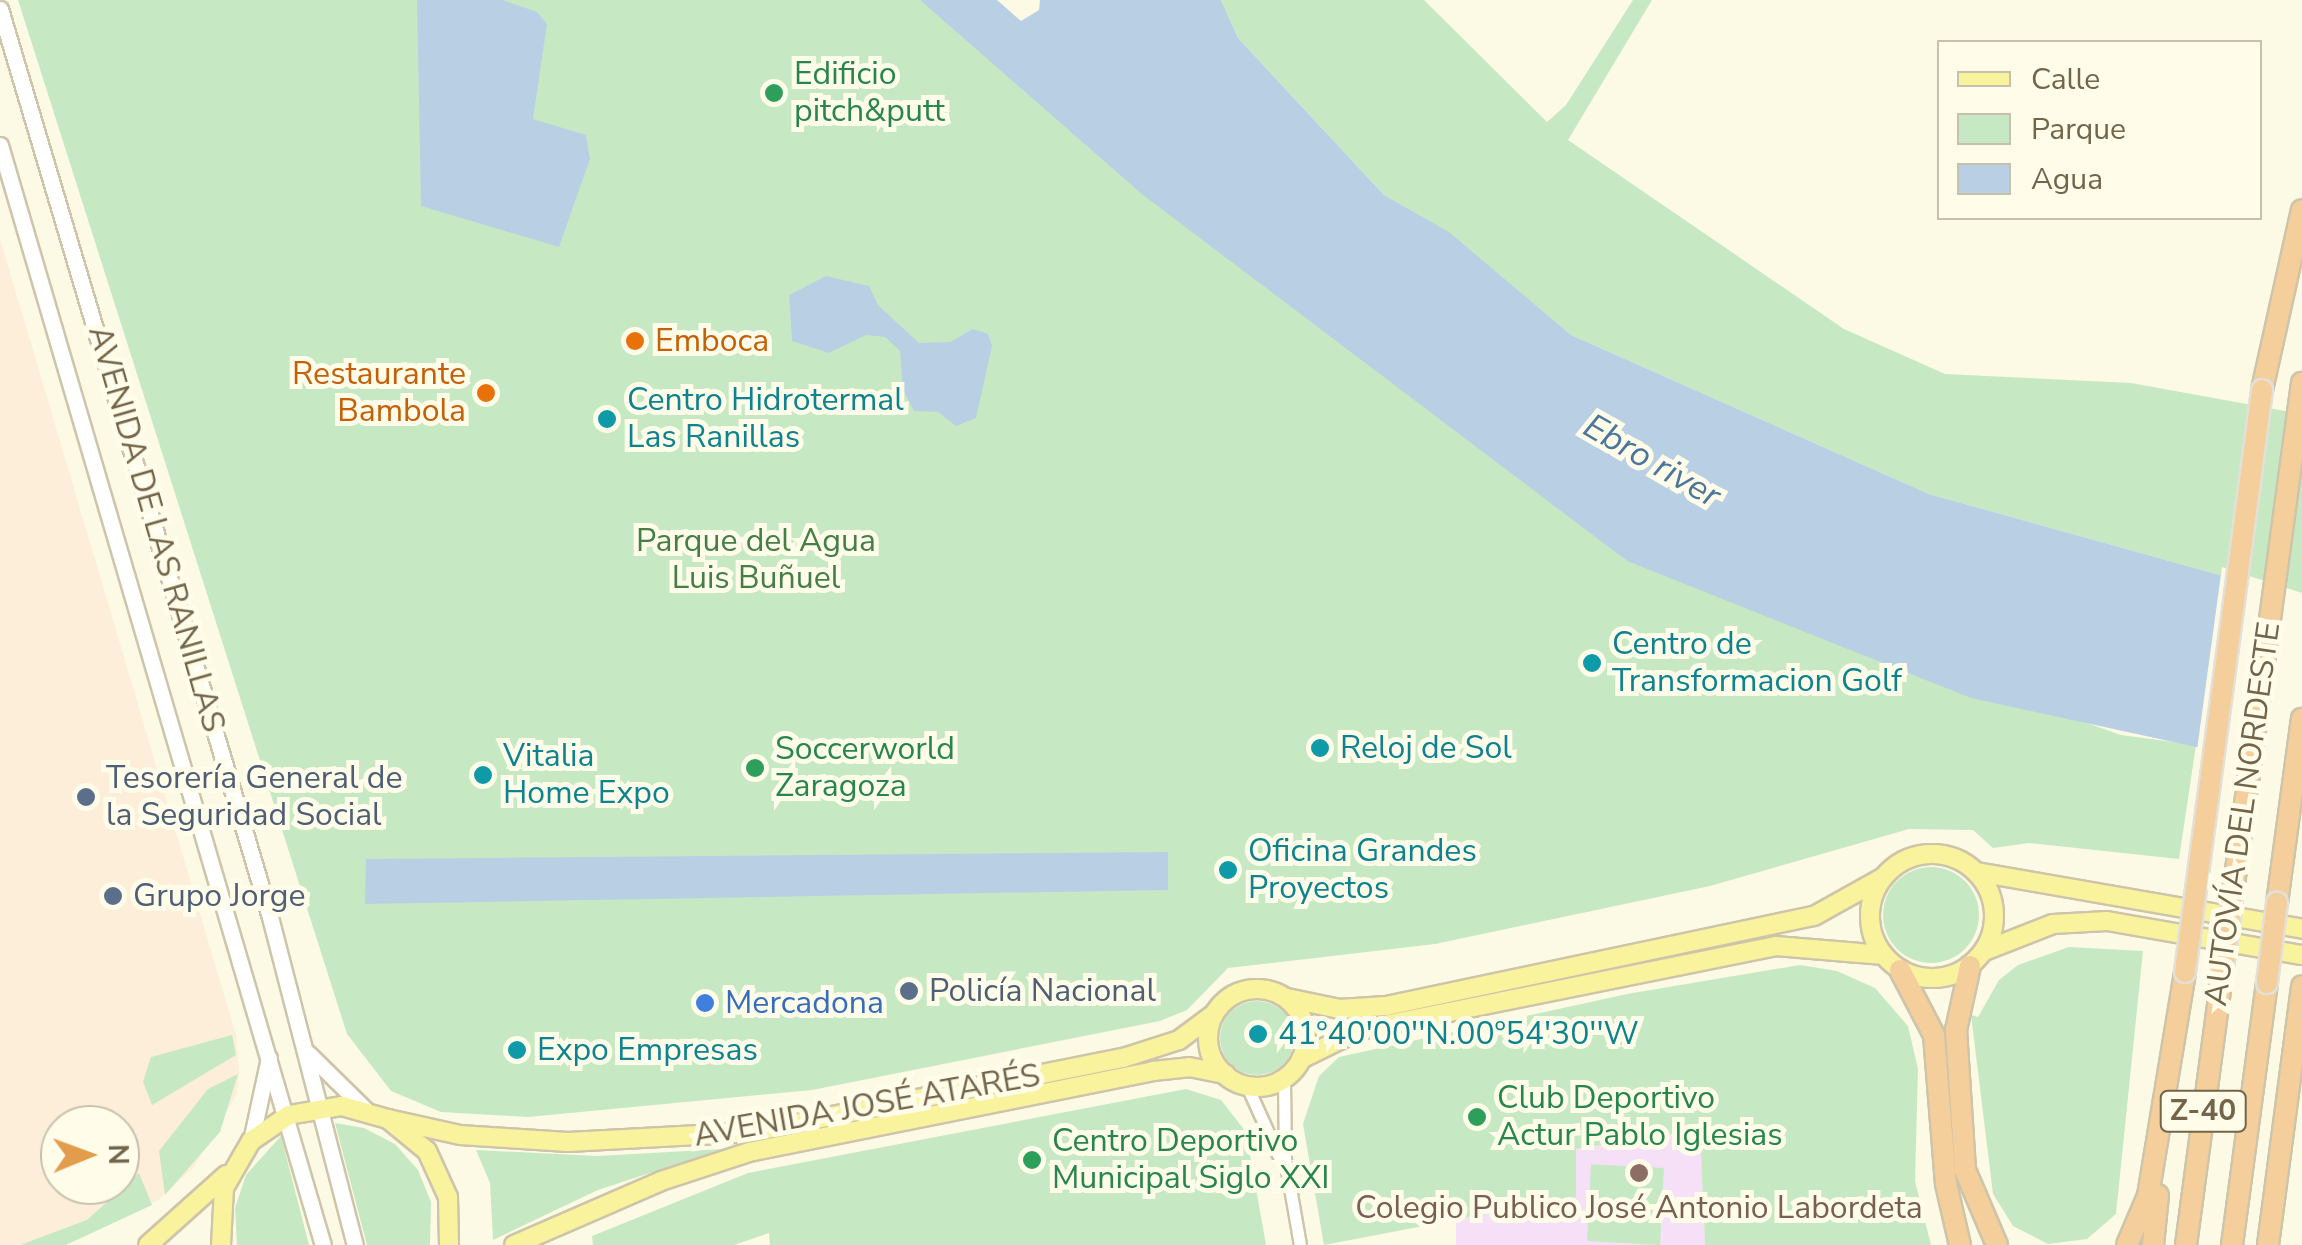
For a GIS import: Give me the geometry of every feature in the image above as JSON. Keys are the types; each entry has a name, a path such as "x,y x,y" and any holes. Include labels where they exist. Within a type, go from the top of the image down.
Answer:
{"highway":[{"path":"2127,1245 2148,1196 2169,1078 2262,390 2302,210"},
{"name":"AUTOVÍA DEL NORDESTE","path":"2186,1245 2301,389"},
{"name":"AUTOVÍA DEL NORDESTE","path":"2232,1245 2302,720"},
{"path":"1977,959 1956,1030 1965,1170 1997,1245"},
{"path":"1892,962 1934,1035 1946,1184 1960,1245"},
{"path":"2268,1245 2302,987"},
{"path":"2153,1245 2169,1078"}],"main road":[{"name":"AVENIDA DE LAS RANILLAS","path":"0,8 306,1052 354,1245"},
{"name":"AVENIDA DE LAS RANILLAS","path":"0,145 270,1049 324,1245"},
{"path":"2302,929 1977,872 1962,861 1928,853 1895,866 1882,878 1804,918 1386,1006 1339,1009 1247,989 1214,1014 1208,1039 1225,1074 1246,1086 1284,1079 1302,1059 1360,1030 1776,946 1836,946 1943,978 2030,930 2080,921 2138,924 2302,956"},
{"path":"1977,872 1994,919 1977,959"},
{"path":"1882,878 1870,909 1892,962"},
{"path":"1287,998 1303,1020 1302,1059"},
{"name":"AVENIDA JOSÉ ATARÉS","path":"388,1119 460,1136 568,1142 734,1134 1124,1058 1179,1040 1214,1014"},
{"name":"AVENIDA DE LAS RANILLAS","path":"251,1141 270,1049"},
{"name":"AVENIDA DE LAS RANILLAS","path":"306,1052 366,1110"},
{"name":"AVENIDA JOSÉ ATARÉS","path":"514,1245 661,1181 748,1152 1154,1071 1188,1067 1225,1074"},
{"path":"148,1245 230,1171 251,1141 289,1115 319,1107 366,1110 388,1119 427,1151 448,1197 449,1245"},
{"path":"221,1245 219,1208 230,1171"}],"street":[{"path":"1284,1079 1288,1180 1300,1245"},
{"path":"1246,1086 1288,1180"}],"shaded area":[{"path":"0,239 236,1035 239,1072 237,1094 194,1167 157,1201 54,1245 0,1245"},
{"name":"Colegio Publico José Antonio Labordeta","path":"1701,1130 1705,1245 1456,1245 1456,1220 1575,1197 1576,1149"}],"green space":[{"name":"Parque del Agua Luis Buñuel","path":"18,0 920,0 1627,561 2121,735 2196,745 2179,859 2029,843 1993,848 1973,830 1909,829 1710,886 1435,944 1228,968 1187,1010 1160,1021 812,1090 528,1117 441,1112 391,1091 347,1034"},
{"path":"1221,0 1424,0 1547,122 1566,105 1633,0 1652,0 1568,140 1844,329 1945,374 2131,383 2302,414 2302,598 1929,494 1571,335 1448,232 1384,195 1238,38"},
{"path":"1931,867 1949,871 1965,881 1975,897 1979,915 1975,933 1965,949 1949,959 1931,963 1913,959 1897,949 1887,933 1883,915 1887,897 1897,881 1913,871"},
{"path":"2069,947 2143,951 2116,1214 2087,1239 2048,1244 2013,1226 1993,1194 1971,1015 1978,1017 1999,980 2018,965"},
{"path":"1800,965 1837,971 1875,988 1908,1026 1918,1069 1915,1181 1931,1245 1705,1245 1700,1130 1576,1149 1576,1197 1324,1245 1303,1124 1319,1076 1339,1057 1627,994"},
{"path":"1257,1001 1283,1012 1294,1038 1283,1064 1257,1075 1231,1064 1220,1038 1231,1012"},
{"path":"232,1035 236,1055 152,1105 143,1082 151,1057"},
{"path":"238,1074 220,1132 165,1195 159,1151 208,1089"},
{"name":"Centro Deportivo Municipal Siglo XXI","path":"1186,1089 1221,1100 1246,1132 1266,1245 770,1245 769,1233 734,1245 593,1245 592,1236 748,1173"},
{"path":"335,1123 364,1128 395,1144 418,1170 431,1202 430,1245 367,1245"},
{"path":"281,1136 309,1245 237,1245 235,1208 246,1175"},
{"path":"723,1149 598,1190 493,1240 490,1183 476,1150 597,1156"},
{"path":"1591,1164 1664,1168 1660,1245 1587,1241"},
{"path":"140,1175 152,1205 66,1245 20,1245 87,1220 104,1205 140,1205"}],"water":[{"path":"417,0 503,0 537,12 547,24 533,119 586,135 590,159 559,247 421,206"},
{"name":"Ebro river","path":"920,0 997,0 1021,21 1039,10 1040,0 1221,0 1238,38 1384,195 1449,232 1571,335 1929,494 2302,598 2302,770 1971,698 1627,561 1143,195"},
{"path":"826,276 869,286 878,305 919,343 950,342 973,329 988,334 992,346 976,418 956,426 938,412 914,411 903,390 900,351 885,337 866,335 829,353 792,341 789,295"},
{"path":"1168,852 1168,890 365,904 366,859"}],"pier":[{"path":"2222,567 2302,593 2302,775 2197,750"}],"place":[{"name":"Edificio pitch&putt","path":"774,93"},
{"name":"Emboca","path":"635,341"},
{"name":"Restaurante Bambola","path":"486,393"},
{"name":"Centro Hidrotermal Las Ranillas","path":"607,419"},
{"name":"Centro de Transformacion Golf","path":"1592,663"},
{"name":"Reloj de Sol","path":"1320,748"},
{"name":"Soccerworld Zaragoza","path":"755,768"},
{"name":"Vitalia Home Expo","path":"483,775"},
{"name":"Tesorería General de la Seguridad Social","path":"86,797"},
{"name":"Oficina Grandes Proyectos","path":"1228,870"},
{"name":"Grupo Jorge","path":"113,896"},
{"name":"Policía Nacional","path":"909,991"},
{"name":"Mercadona","path":"705,1003"},
{"name":"41º40'00''N.00º54'30''W","path":"1258,1034"},
{"name":"Expo Empresas","path":"517,1050"},
{"name":"Club Deportivo Actur Pablo Iglesias","path":"1477,1117"},
{"name":"Centro Deportivo Municipal Siglo XXI","path":"1032,1160"},
{"name":"Colegio Publico José Antonio Labordeta","path":"1639,1173"}]}
